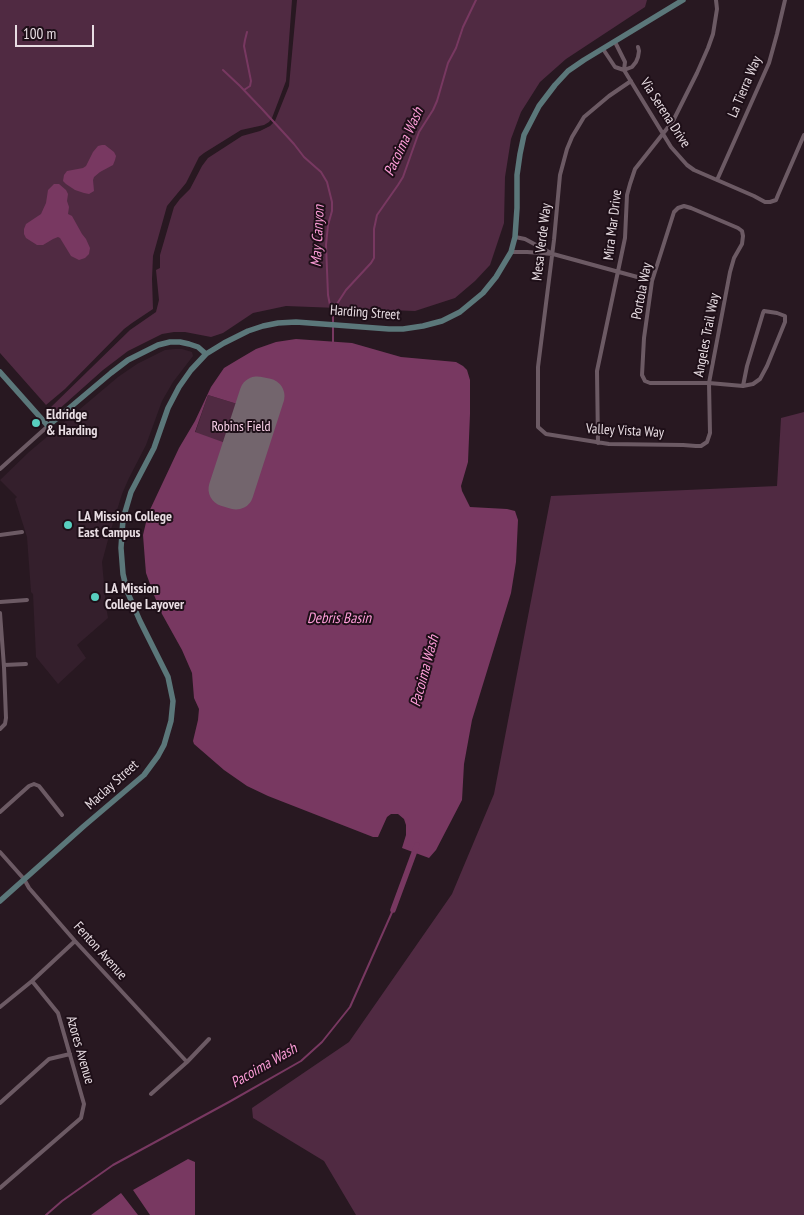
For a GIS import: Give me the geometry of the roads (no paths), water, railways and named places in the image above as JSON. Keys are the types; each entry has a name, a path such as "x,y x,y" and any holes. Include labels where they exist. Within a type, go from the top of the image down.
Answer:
{"street":[{"name":"Harding Street","path":"206,354 235,337 263,326 278,323 324,323 403,329 442,321 460,312 482,293 496,277 511,252 515,236 517,175 520,154 524,135 539,106 568,71 683,0"},
{"name":"Mira Mar Drive","path":"598,443 597,371 625,238 627,195 635,169 673,121 708,48 713,34 717,10 716,0"},
{"name":"La Tierra Way","path":"717,180 768,63 785,0"},
{"name":"Via Serena Drive","path":"615,42 625,62 624,70"},
{"path":"624,70 636,62 639,51 638,47"},
{"name":"Via Serena Drive","path":"603,49 615,67 624,70 671,147 687,165 694,170 765,202 776,200 804,135"},
{"name":"Mesa Verde Way","path":"542,432 537,423 538,367 558,213 560,176 567,149 584,117 608,96 631,81"},
{"name":"Angeles Trail Way","path":"678,208 684,206 691,208 738,228 742,231 743,236 742,244 734,258 730,272 708,383 710,432 707,442"},
{"name":"Portola Way","path":"678,208 674,212 652,281 644,338 642,375 650,383 708,383"},
{"path":"515,236 525,239 553,254"},
{"path":"511,252 553,254 652,281"},
{"path":"708,383 743,386 753,384 760,379 785,322 785,316 764,311 747,366 743,386"},
{"path":"0,469 48,426 128,360 158,345 170,342 180,342 198,347 206,354"},
{"name":"Maclay Street","path":"0,901 144,775 164,745 171,721 173,701 168,677 127,591 123,574 121,548 123,519 131,492 154,448 168,408 178,387 206,354"},
{"path":"0,372 48,426"},
{"name":"Valley Vista Way","path":"542,432 609,444 701,446 707,442"},
{"path":"0,535 22,532"},
{"path":"0,602 27,600"},
{"path":"0,612 5,724 0,729"},
{"path":"3,667 26,664"},
{"path":"0,812 29,786 34,784 39,786 62,815"},
{"name":"Fenton Avenue","path":"0,852 75,941 187,1062"},
{"path":"0,1007 32,981 75,941"},
{"name":"Azores Avenue","path":"0,1188 81,1118 84,1104 58,1013 32,981"},
{"path":"151,1094 187,1062 209,1039"},
{"path":"0,1103 49,1059 70,1054"}],"water":[{"path":"105,145 114,152 116,156 113,165 94,177 94,191 89,194 84,193 75,190 63,181 67,171 86,166 93,152 98,146"},
{"path":"54,184 59,184 68,194 68,214 72,216 90,248 89,254 85,258 79,260 71,256 58,237 43,245 37,245 26,238 24,234 26,224 41,214 46,203 48,190"},
{"name":"Debris Basin","path":"296,339 352,343 401,357 456,362 463,366 467,370 470,380 470,414 468,462 461,486 462,491 470,507 515,511 518,520 516,562 511,593 472,720 464,764 462,800 436,850 429,858 402,848 406,835 406,825 404,819 398,814 391,814 387,817 378,837 373,837 247,786 224,770 194,744 193,741 199,709 194,698 192,673 182,650 162,614 146,573 143,535 148,514 179,448 195,421 211,387 224,368 256,349 276,342","holes":["253,389 274,395 241,497 216,488 231,445 195,432 208,395 247,407"]},
{"path":"188,1159 195,1162 195,1215 150,1215 133,1190"},
{"path":"121,1193 138,1215 91,1215"}],"waterway":[{"name":"Pacoima Wash","path":"333,342 333,310 346,290 374,258 374,229 377,215 403,177 419,132 437,101 448,63 476,0"},
{"path":"244,90 250,86 251,81 244,46 247,32"},
{"name":"May Canyon","path":"223,70 262,109 304,157 321,172 327,182 332,202 326,245 328,295 333,310"},
{"name":"Pacoima Wash","path":"393,910 417,845"},
{"name":"Pacoima Wash","path":"46,1215 62,1201 113,1165 301,1061 322,1042 350,1007 393,910"}],"place":[{"name":"Eldridge & Harding","path":"36,423"},
{"name":"LA Mission College East Campus","path":"68,525"},
{"name":"LA Mission College Layover","path":"95,597"}],"park label":[{"name":"Robins Field","path":"241,427"}]}
